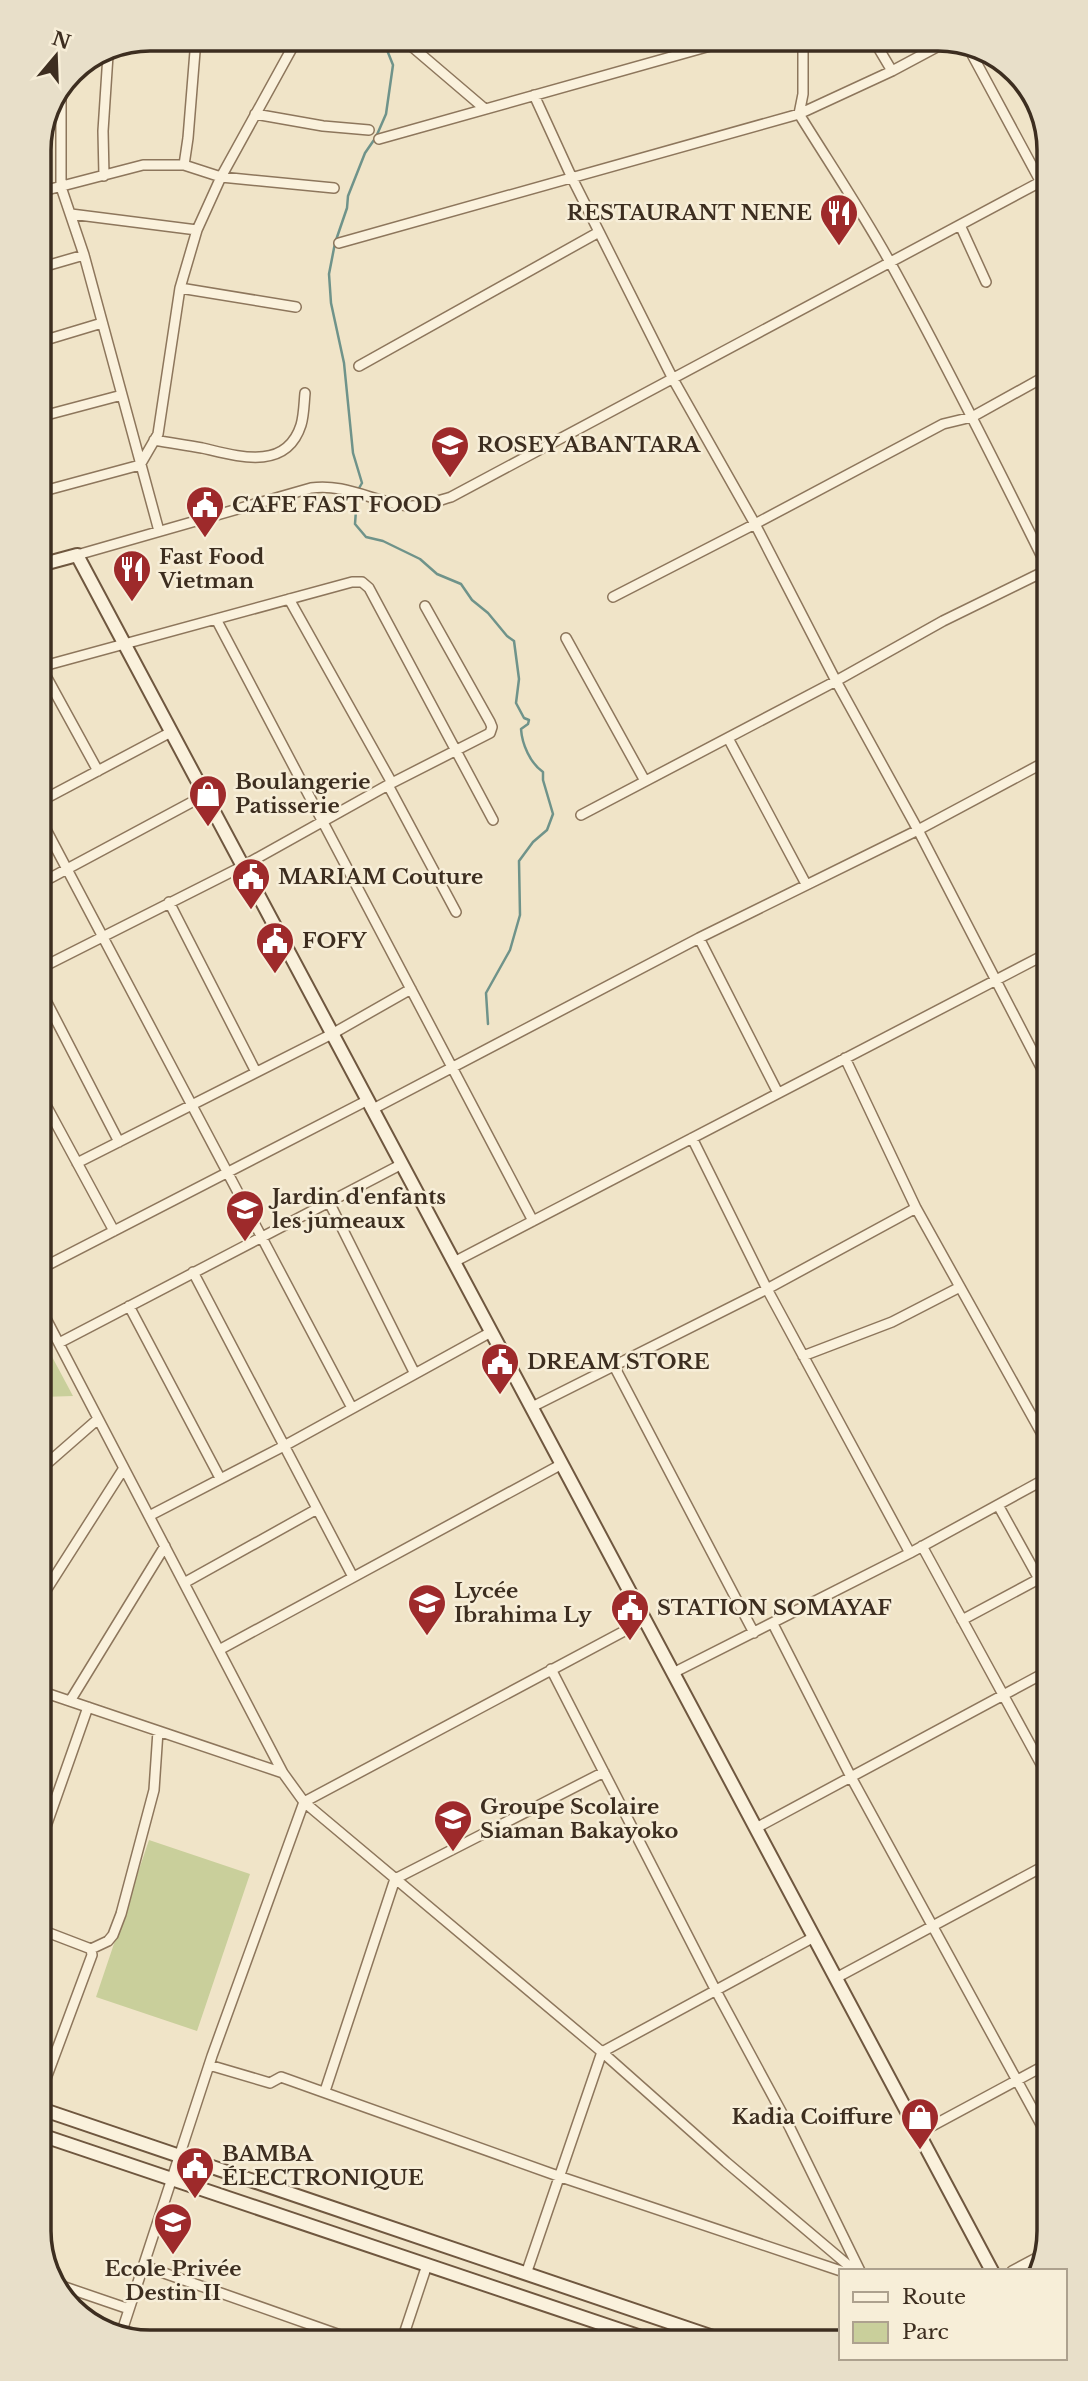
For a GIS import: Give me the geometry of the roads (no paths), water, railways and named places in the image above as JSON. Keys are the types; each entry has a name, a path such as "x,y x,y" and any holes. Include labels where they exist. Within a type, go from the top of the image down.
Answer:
{"main road":[{"path":"51,562 77,555 991,2269"},
{"path":"51,2112 692,2330"},
{"path":"51,2138 620,2330"}],"street":[{"path":"184,165 195,51"},
{"path":"51,489 140,465 158,434 180,288 197,230 221,177 290,51"},
{"path":"418,51 485,109"},
{"path":"379,139 692,51"},
{"path":"803,51 803,94 799,114 890,262 1037,547"},
{"path":"880,51 892,71"},
{"path":"339,243 799,114 929,51"},
{"path":"974,58 1037,172"},
{"path":"104,176 103,131 108,60"},
{"path":"534,95 572,178 673,379 755,524 835,681 918,830 1037,1060"},
{"path":"60,108 61,187 84,255 159,531"},
{"path":"255,114 323,126 369,130"},
{"path":"51,189 143,165 184,165 221,177 334,188"},
{"path":"77,555 311,488 340,487 410,506 451,497 1037,186"},
{"path":"71,214 197,230"},
{"path":"960,225 986,282"},
{"path":"359,366 599,232"},
{"path":"51,265 84,255"},
{"path":"180,288 296,307"},
{"path":"51,338 102,323"},
{"path":"613,597 943,424 972,417 1037,381"},
{"path":"154,440 247,458 265,458 280,452 298,433 302,423 305,393"},
{"path":"51,415 122,395"},
{"path":"581,815 943,621 1037,575"},
{"path":"51,664 352,582 362,582 369,588 493,820"},
{"path":"289,599 456,912"},
{"path":"51,963 243,866 390,784 490,733 492,727 425,606"},
{"path":"216,619 533,1221"},
{"path":"566,638 645,781"},
{"path":"51,687 98,771"},
{"path":"51,796 172,732"},
{"path":"728,738 806,884"},
{"path":"51,1263 227,1172 453,1068 699,938 918,830 1037,766"},
{"path":"51,878 205,795"},
{"path":"51,839 352,1408"},
{"path":"169,902 256,1073"},
{"path":"699,938 778,1093"},
{"path":"454,1262 1037,959"},
{"path":"77,1163 332,1034 411,989"},
{"path":"51,1010 119,1142"},
{"path":"845,1058 916,1208 1037,1425"},
{"path":"51,1115 114,1231"},
{"path":"692,1138 767,1289 910,1553"},
{"path":"59,1343 402,1164"},
{"path":"328,1202 415,1374"},
{"path":"531,1407 767,1289 916,1208"},
{"path":"193,1272 353,1577"},
{"path":"803,1356 892,1322 960,1287"},
{"path":"129,1306 220,1478"},
{"path":"51,1328 283,1773 304,1802 602,2052 853,2269"},
{"path":"149,1516 284,1446 491,1332"},
{"path":"614,1366 754,1633"},
{"path":"51,1460 98,1419"},
{"path":"219,1650 562,1464"},
{"path":"51,1582 124,1468"},
{"path":"674,1673 910,1553 1037,1484"},
{"path":"998,1505 1037,1567"},
{"path":"184,1583 317,1509"},
{"path":"70,1701 164,1546"},
{"path":"922,1546 1037,1757"},
{"path":"962,1620 1037,1579"},
{"path":"123,2327 209,2065 304,1802 645,1620"},
{"path":"773,1624 850,1777 1037,2119"},
{"path":"551,1670 715,1989 790,2128 859,2269"},
{"path":"756,1828 1037,1677"},
{"path":"51,1695 283,1773"},
{"path":"51,1812 88,1707"},
{"path":"51,1934 91,1949 108,1941 113,1935 154,1790 158,1731"},
{"path":"325,2091 395,1879 604,1772"},
{"path":"836,1978 1037,1870"},
{"path":"526,2274 602,2052 814,1937"},
{"path":"51,2065 92,1955 91,1949"},
{"path":"209,2065 270,2083 281,2077 325,2091 558,2176 839,2270"},
{"path":"919,2133 1037,2070"},
{"path":"1016,2269 1033,2260"},
{"path":"405,2330 427,2265"},
{"path":"144,2266 327,2330"},
{"path":"69,2288 129,2309"}],"waterway":[{"path":"358,490 362,483 353,453 344,363 331,303 329,274 348,196 365,153 386,114 393,65 387,51"},
{"path":"357,496 355,524 366,537 383,541 420,559 437,574 461,584 472,600 514,641 519,679 516,703 524,718 529,720 521,729 523,741 527,753 543,772 553,814 547,830 533,842 519,861 520,915 510,950 486,993 488,1024"}],"place":[{"name":"RESTAURANT NENE","path":"839,247"},
{"name":"ROSEY ABANTARA","path":"450,479"},
{"name":"CAFE FAST FOOD","path":"205,539"},
{"name":"Fast Food Vietman","path":"132,603"},
{"name":"Boulangerie Patisserie","path":"208,828"},
{"name":"MARIAM Couture","path":"251,911"},
{"name":"FOFY","path":"275,975"},
{"name":"Jardin d'enfants les jumeaux","path":"245,1243"},
{"name":"DREAM STORE","path":"500,1396"},
{"name":"Lycée Ibrahima Ly","path":"427,1637"},
{"name":"STATION SOMAYAF","path":"630,1642"},
{"name":"Groupe Scolaire Siaman Bakayoko","path":"453,1853"},
{"name":"Kadia Coiffure","path":"920,2151"},
{"name":"BAMBA ÉLECTRONIQUE","path":"195,2200"},
{"name":"Ecole Privée Destin II","path":"173,2256"}]}
